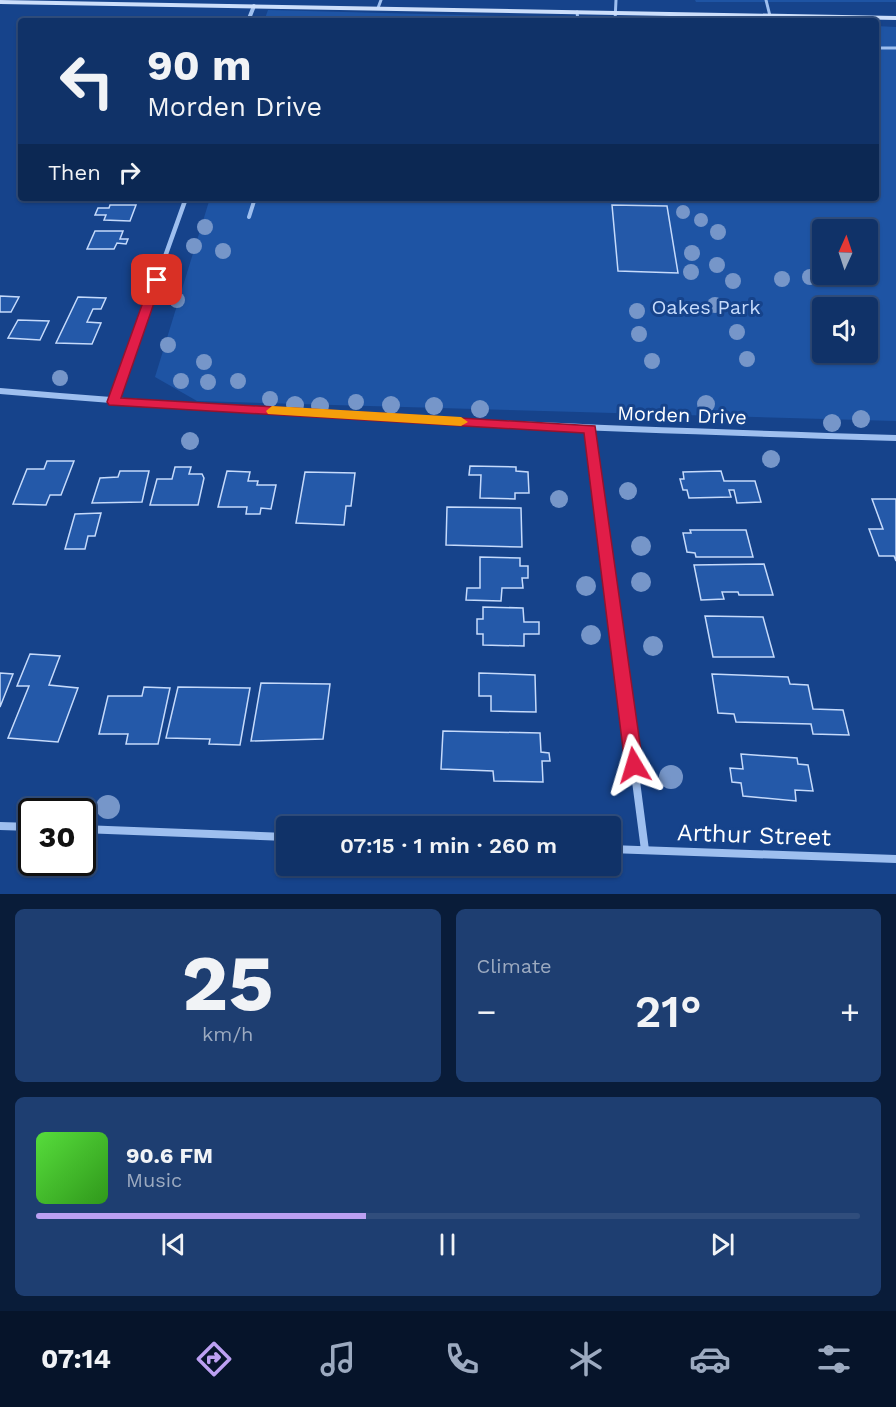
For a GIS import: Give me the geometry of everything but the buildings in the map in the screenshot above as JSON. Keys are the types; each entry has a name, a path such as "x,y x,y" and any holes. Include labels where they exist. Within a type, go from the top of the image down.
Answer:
{"street":[{"path":"0,2 577,12 614,17 896,18"},
{"path":"249,18 254,6"},
{"path":"113,402 185,201"},
{"name":"Morden Drive","path":"0,392 113,402 590,429 896,438"},
{"path":"590,429 645,850"},
{"path":"0,826 18,827"},
{"path":"96,830 276,837"},
{"name":"Arthur Street","path":"621,849 896,860"}],"lane":[{"path":"378,9 381,0"},
{"path":"614,17 616,0"},
{"path":"766,0 770,16"},
{"path":"577,12 578,18"},
{"path":"879,48 896,48"},
{"path":"249,217 254,201"}],"green space":[{"path":"695,0 896,0 896,2 696,2"},
{"path":"268,10 575,18 265,18"},
{"name":"Oakes Park","path":"879,26 896,27 896,421 197,401 155,377 209,201 879,201"}],"slow traffic":[{"path":"272,411 461,422"}],"route":[{"path":"157,280 113,402 590,429 634,765"}]}
